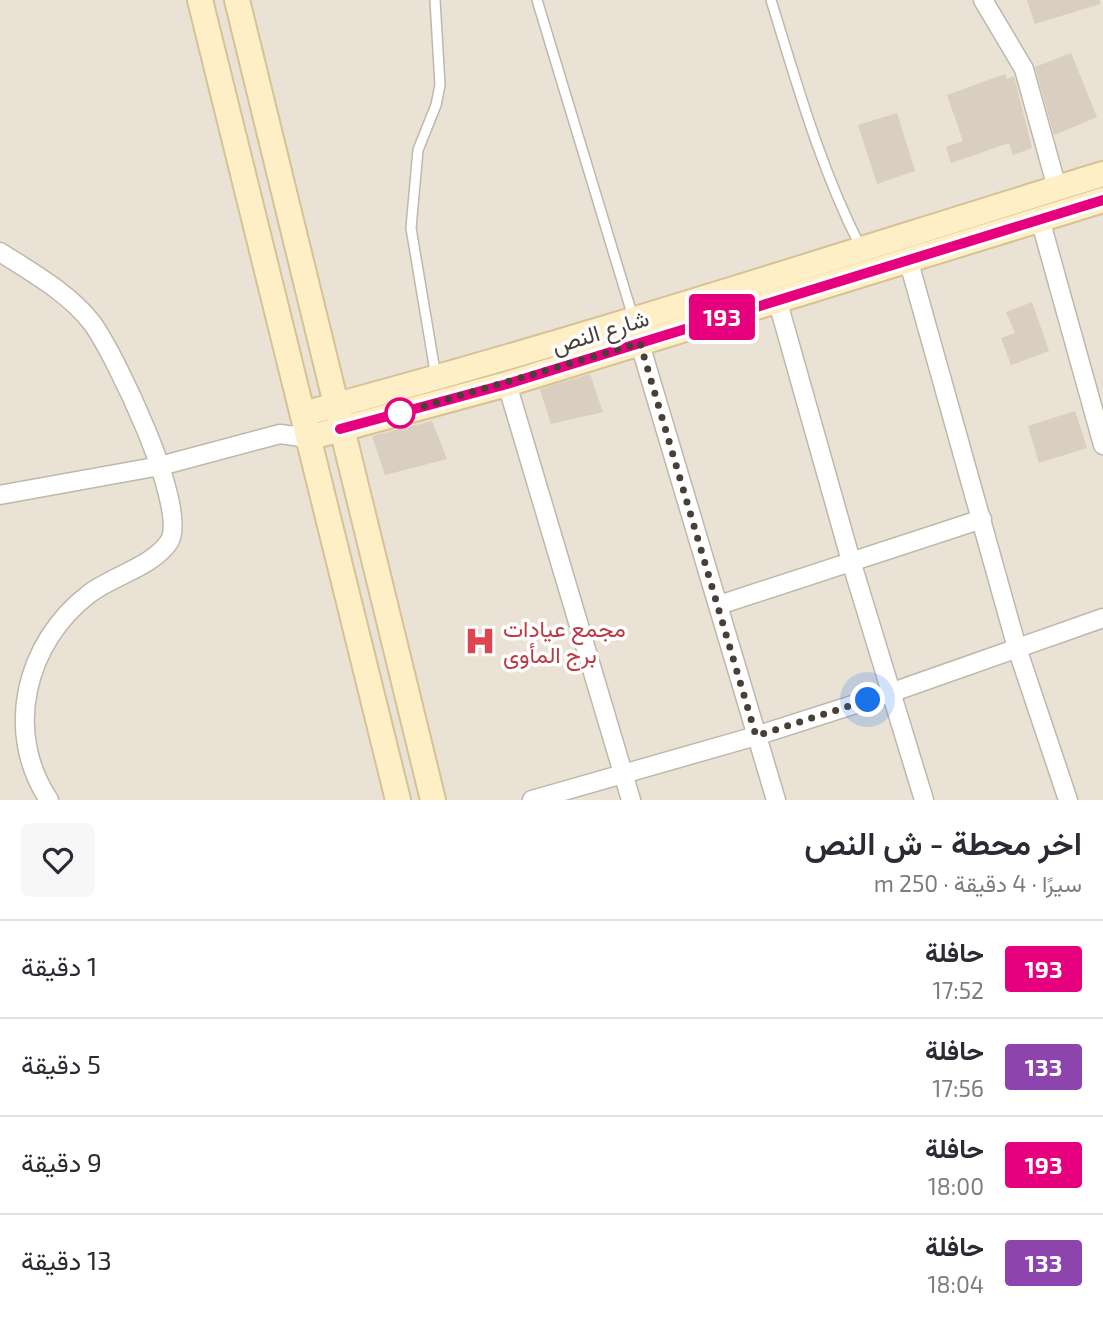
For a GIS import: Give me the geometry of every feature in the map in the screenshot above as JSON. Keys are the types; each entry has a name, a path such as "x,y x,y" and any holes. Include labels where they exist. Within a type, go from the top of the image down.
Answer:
{"main road":[{"path":"200,0 398,800"},
{"path":"237,0 433,800"},
{"name":"شارع النص","path":"338,417 507,384 860,248 1103,174"},
{"name":"شارع النص","path":"338,417 436,380 777,299 1103,200"},
{"path":"306,426 338,417"}],"street":[{"path":"983,0 1024,69 1057,188"},
{"path":"1040,219 1103,445"},
{"path":"0,252 57,290 91,321 117,364 160,466 174,522 169,542 152,557 91,592 60,619 38,656 27,691 23,727 31,761 45,797"},
{"path":"908,259 1017,648 1068,800"},
{"path":"777,299 851,561 924,800"},
{"path":"637,332 776,800"},
{"path":"507,384 631,800"},
{"path":"0,495 160,466 306,426"},
{"path":"719,605 982,519"},
{"path":"533,800 756,736 890,693 1103,618"}],"lane":[{"path":"435,0 440,85 436,105 418,150 411,228 436,380"},
{"path":"537,0 637,332"},
{"path":"771,0 811,134 835,196 860,248"}],"shaded area":[{"path":"0,0 1103,0 1103,800 0,800"}],"building":[{"path":"1027,0 1100,0 1100,4 1035,24"},
{"path":"1071,53 1097,117 1054,135 1035,67"},
{"path":"1005,74 1007,79 1014,76 1032,148 1013,155 1009,143 951,163 946,147 963,141 947,95"},
{"path":"897,113 915,171 877,184 858,125"},
{"path":"1032,302 1049,351 1011,365 1001,338 1015,333 1006,312"},
{"path":"590,374 603,412 551,424 540,389"},
{"path":"1075,411 1087,448 1039,463 1028,426"},
{"path":"432,421 447,459 385,475 372,436"}],"bus line":[{"name":"193","path":"340,429 507,384 1103,200"}],"place":[{"name":"مجمع عيادات برج المأوى","path":"480,641"}],"route":[{"path":"400,413 507,384 640,343 756,736 868,700"}]}
